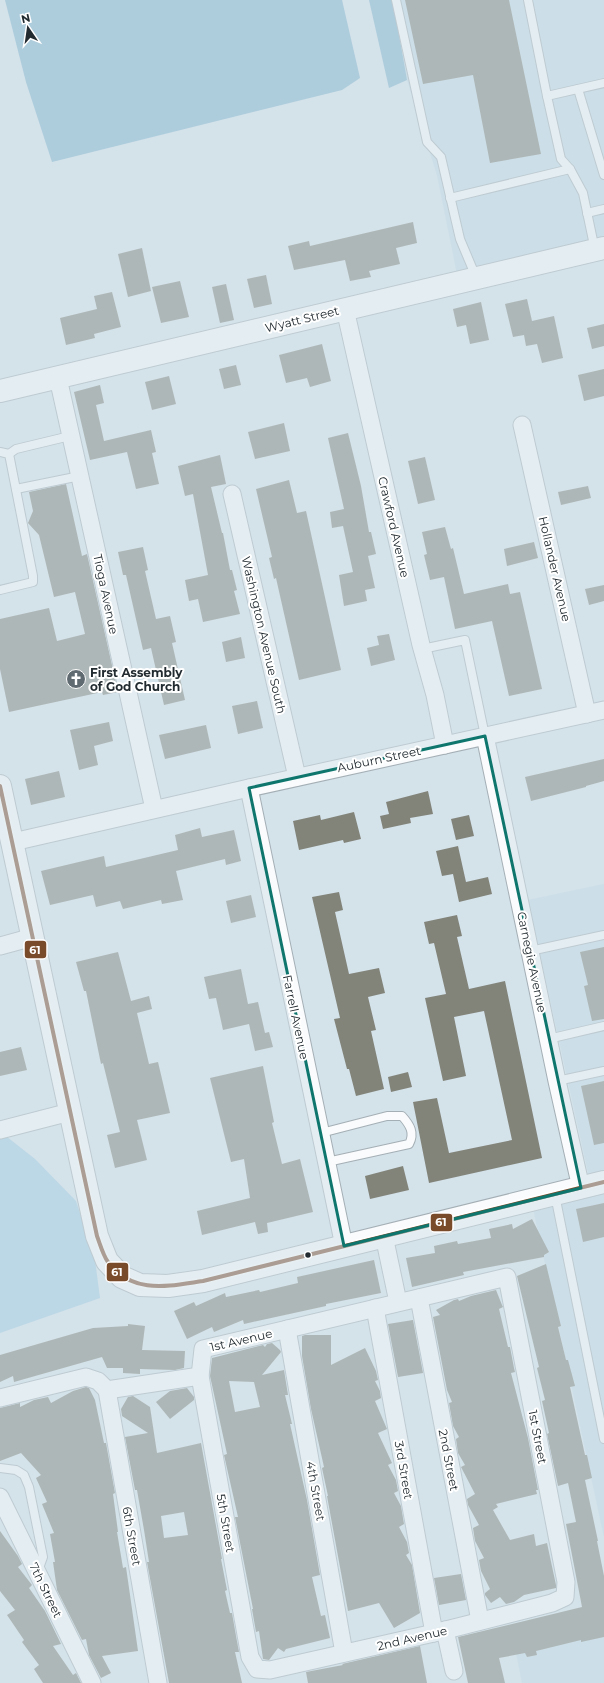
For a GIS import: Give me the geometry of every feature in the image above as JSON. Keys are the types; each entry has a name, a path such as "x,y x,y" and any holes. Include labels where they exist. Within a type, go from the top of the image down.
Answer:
{"street":[{"name":"Wyatt Street","path":"0,391 600,249"},
{"name":"Crawford Avenue","path":"345,309 422,649 435,694 445,745"},
{"name":"Tioga Avenue","path":"58,378 154,809"},
{"name":"Hollander Avenue","path":"522,425 587,714"},
{"name":"Washington Avenue South","path":"232,494 297,777"},
{"name":"Auburn Street","path":"12,842 297,777 604,710"},
{"name":"Carnegie Avenue","path":"485,736 548,1039 581,1188"},
{"path":"0,786 97,1236 107,1261 122,1277 140,1285 168,1286 203,1281 604,1182"},
{"name":"Farrell Avenue","path":"249,788 344,1246"},
{"path":"0,946 33,937"},
{"path":"0,1130 70,1112"},
{"path":"384,1236 398,1302"},
{"name":"1st Avenue","path":"200,1376 203,1349 507,1277"},
{"name":"1st Street","path":"507,1277 566,1582 565,1597"},
{"name":"2nd Street","path":"419,1298 480,1621"},
{"name":"3rd Street","path":"375,1308 439,1632"},
{"name":"4th Street","path":"287,1329 344,1653"},
{"path":"0,1398 86,1377 98,1381 107,1390 200,1376"},
{"name":"5th Street","path":"200,1376 250,1658 257,1669"},
{"name":"6th Street","path":"107,1390 158,1683"},
{"name":"7th Street","path":"0,1497 92,1683"},
{"name":"2nd Avenue","path":"257,1669 270,1670 439,1632 552,1603 565,1597"},
{"path":"439,1632 456,1678"}],"lane":[{"path":"396,0 427,142 441,157 460,239 477,278"},
{"path":"528,0 561,159 570,170 583,193 587,213 600,249"},
{"path":"547,96 604,83"},
{"path":"578,89 602,163 604,175"},
{"path":"450,198 570,170"},
{"path":"587,213 604,209"},
{"path":"0,452 9,454 16,449 70,436"},
{"path":"0,590 32,582 33,576 9,454"},
{"path":"16,490 80,476"},
{"path":"422,649 465,640 485,736"},
{"path":"530,951 604,935"},
{"path":"548,1039 604,1026"},
{"path":"557,1081 604,1071"},
{"path":"321,1133 387,1116 402,1116 411,1126 412,1138 409,1144 327,1162"},
{"path":"555,1194 604,1439"},
{"path":"0,1468 16,1470 24,1475 29,1487 43,1557 37,1573"}],"highlighted area":[{"path":"485,736 581,1188 344,1246 249,788"}],"shaded area":[{"path":"5,0 342,0 360,78 342,90 52,162 26,82"},
{"path":"369,0 393,0 407,80 389,88"},
{"path":"393,0 604,0 604,240 457,274 437,175 407,80"},
{"path":"604,884 604,1173 589,1177 528,900"},
{"path":"2,1133 35,1159 76,1201 95,1260 100,1298 0,1333 0,1134"},
{"path":"604,1191 604,1537 533,1208"},
{"path":"604,1633 604,1683 522,1683 516,1652"}],"building":[{"path":"405,0 509,0 541,154 490,163 473,75 423,84"},
{"path":"413,222 417,243 396,248 400,264 369,271 371,277 350,281 345,260 294,270 288,246 309,241 310,246"},
{"path":"142,248 151,291 128,297 118,254"},
{"path":"266,275 272,304 254,308 247,279"},
{"path":"180,281 189,317 161,323 152,287"},
{"path":"226,284 234,320 220,323 212,287"},
{"path":"112,292 121,327 94,334 95,338 66,345 60,318 97,309 94,296"},
{"path":"527,299 532,321 554,316 563,358 542,363 537,344 526,346 524,335 513,337 505,304"},
{"path":"481,302 489,340 470,344 466,325 457,327 453,309"},
{"path":"604,324 604,346 592,349 587,328"},
{"path":"322,344 331,381 310,387 307,378 286,383 279,355"},
{"path":"236,365 241,385 224,389 219,369"},
{"path":"604,369 604,396 584,401 578,375"},
{"path":"169,376 176,404 152,410 145,382"},
{"path":"100,385 104,403 96,405 104,441 151,430 156,452 152,453 159,484 136,489 127,452 90,460 74,392"},
{"path":"284,423 290,451 255,459 248,432"},
{"path":"348,433 361,486 369,532 371,532 376,554 368,556 375,588 365,590 367,601 344,606 339,575 353,572 343,526 332,528 330,512 344,509 328,438"},
{"path":"220,455 226,484 211,487 223,533 230,570 232,570 237,590 234,591 240,614 203,622 198,599 189,601 185,580 208,575 193,494 185,496 178,466"},
{"path":"425,457 435,500 418,504 408,461"},
{"path":"289,480 297,513 306,511 341,670 299,680 276,578 274,579 269,558 272,557 256,489"},
{"path":"66,484 82,556 87,554 118,692 103,695 102,692 9,712 0,669 0,619 49,608 57,641 85,634 75,592 54,597 39,535 28,523 33,511 29,492"},
{"path":"588,486 591,498 561,505 558,492"},
{"path":"445,527 451,549 453,548 464,594 508,584 510,594 520,592 542,689 509,696 492,621 455,629 444,577 430,580 424,555 427,554 422,532"},
{"path":"534,542 538,558 507,566 504,549"},
{"path":"143,547 148,570 145,571 156,619 170,616 176,642 172,643 185,700 164,705 151,648 143,650 126,575 123,575 118,552"},
{"path":"604,585 604,601 589,605 585,589"},
{"path":"389,634 395,660 371,666 367,648 379,645 377,636"},
{"path":"241,637 245,658 226,662 222,642"},
{"path":"257,701 263,728 238,734 232,706"},
{"path":"109,722 113,741 94,746 98,765 79,770 70,730"},
{"path":"206,725 211,748 165,759 159,735"},
{"path":"604,759 604,781 531,801 525,777"},
{"path":"59,771 65,797 31,805 25,779"},
{"path":"428,791 433,814 410,818 411,823 383,829 380,816 389,814 386,802"},
{"path":"354,812 361,839 344,843 343,840 299,850 293,821 320,815 321,820"},
{"path":"469,815 474,836 456,840 451,819"},
{"path":"200,828 202,837 234,830 241,861 226,865 225,859 176,871 183,900 162,904 161,900 123,909 120,901 96,907 93,895 50,905 41,871 104,856 106,867 178,850 175,835"},
{"path":"458,846 466,882 488,877 492,894 459,902 453,874 442,876 436,851"},
{"path":"339,892 343,910 335,912 349,974 379,968 385,993 368,997 376,1030 371,1031 384,1089 356,1096 349,1069 347,1069 334,1019 340,1018 312,897"},
{"path":"251,895 256,917 231,923 226,901"},
{"path":"457,915 462,936 457,937 469,989 505,981 542,1158 429,1183 413,1102 437,1098 449,1153 512,1140 484,1011 454,1017 466,1076 443,1081 425,998 446,994 434,943 429,944 424,922"},
{"path":"604,947 604,1019 592,1021 584,986 588,985 580,952"},
{"path":"118,952 131,1001 149,996 152,1009 137,1013 149,1064 158,1062 170,1113 137,1120 147,1160 115,1168 107,1135 120,1132 103,1063 101,1064 86,991 84,991 76,962"},
{"path":"241,969 248,1004 258,1002 265,1033 269,1032 273,1047 255,1051 249,1024 223,1030 216,998 209,999 204,977"},
{"path":"21,1047 27,1070 0,1076 0,1052"},
{"path":"263,1066 274,1122 272,1123 282,1164 300,1159 313,1212 267,1223 268,1232 258,1234 255,1222 202,1235 197,1211 250,1198 244,1159 231,1162 210,1078"},
{"path":"408,1072 412,1087 391,1092 388,1077"},
{"path":"604,1081 604,1143 594,1145 581,1086"},
{"path":"403,1166 409,1190 370,1199 365,1176"},
{"path":"604,1203 604,1237 583,1242 576,1209"},
{"path":"532,1219 549,1252 544,1255 544,1257 463,1272 464,1275 412,1287 406,1258 435,1253 434,1246 457,1241 458,1244 491,1238 489,1229 512,1224 513,1229"},
{"path":"374,1260 381,1293 326,1304 326,1306 244,1324 243,1320 214,1332 212,1327 187,1339 174,1311 194,1302 196,1306 225,1293 226,1297 259,1290 260,1292 298,1283 297,1277"},
{"path":"546,1264 561,1326 558,1327 566,1360 568,1360 575,1386 570,1387 585,1455 587,1455 592,1478 585,1480 604,1576 604,1637 581,1642 581,1640 536,1651 537,1655 527,1657 525,1653 499,1658 505,1683 468,1683 458,1637 582,1607 566,1524 576,1522 568,1483 558,1486 547,1434 549,1433 542,1401 545,1400 537,1368 539,1367 517,1276"},
{"path":"496,1290 503,1307 499,1309 508,1347 510,1347 515,1372 511,1373 528,1438 538,1490 536,1490 537,1494 496,1504 498,1507 493,1510 510,1540 534,1534 536,1546 547,1543 556,1585 556,1588 524,1595 514,1602 506,1604 500,1597 491,1603 485,1595 485,1593 490,1589 481,1571 479,1560 484,1558 475,1541 473,1528 479,1525 468,1505 467,1499 475,1494 461,1467 465,1465 458,1453 456,1439 459,1437 453,1426 449,1403 452,1402 447,1390 433,1317 440,1315 436,1310 454,1300 458,1299 459,1301 471,1296"},
{"path":"413,1320 423,1373 398,1377 388,1324"},
{"path":"128,1324 145,1326 142,1350 185,1351 184,1368 175,1370 140,1369 140,1374 123,1373 123,1368 107,1368 102,1357 14,1382 13,1376 0,1382 0,1355 93,1328 128,1326"},
{"path":"331,1335 331,1365 365,1348 376,1371 378,1380 375,1381 380,1391 381,1398 375,1401 387,1429 378,1433 392,1463 388,1465 396,1480 398,1491 394,1493 401,1506 404,1524 399,1527 407,1542 409,1553 406,1555 412,1565 420,1613 394,1628 379,1603 348,1611 322,1468 324,1467 311,1409 302,1356 302,1336"},
{"path":"272,1343 281,1352 262,1375 284,1370 288,1395 285,1395 292,1424 290,1424 307,1500 320,1575 312,1577 321,1616 325,1615 330,1638 286,1649 284,1652 278,1648 269,1660 263,1659 259,1631 256,1632 235,1517 238,1517 224,1455 227,1454 210,1376 212,1358 263,1345 265,1347 267,1344","holes":["229,1381 254,1382 260,1407 235,1412"]},
{"path":"86,1387 89,1388 95,1400 104,1443 106,1443 115,1493 113,1494 117,1532 123,1568 126,1567 138,1651 102,1656 111,1673 101,1678 89,1655 86,1639 82,1640 57,1590 53,1562 55,1562 50,1534 54,1533 42,1504 47,1502 36,1478 41,1475 21,1453 0,1461 0,1408 20,1403 20,1407 34,1400 48,1397 51,1403 73,1391"},
{"path":"187,1388 194,1397 194,1400 170,1419 156,1402 170,1391"},
{"path":"133,1396 150,1407 157,1453 201,1443 222,1559 227,1590 225,1591 230,1613 232,1613 239,1652 235,1652 242,1683 169,1683 147,1562 149,1562 137,1490 135,1490 125,1437 148,1433 122,1416 121,1409 128,1397","holes":["184,1512 188,1535 164,1538 161,1516"]},
{"path":"0,1531 18,1556 22,1564 18,1567 32,1585 29,1588 45,1611 61,1644 53,1646 73,1675 76,1673 81,1683 43,1683 34,1669 39,1665 22,1642 24,1640 7,1615 15,1610 0,1591"},
{"path":"461,1574 466,1600 439,1605 434,1578"},
{"path":"420,1646 427,1683 308,1683 306,1672 343,1665 342,1664"}],"transit line":[{"name":"61","path":"0,786 97,1236 108,1262 128,1280 152,1286 177,1285 203,1281 604,1182"}],"place":[{"name":"First Assembly of God Church","path":"76,679"}]}
